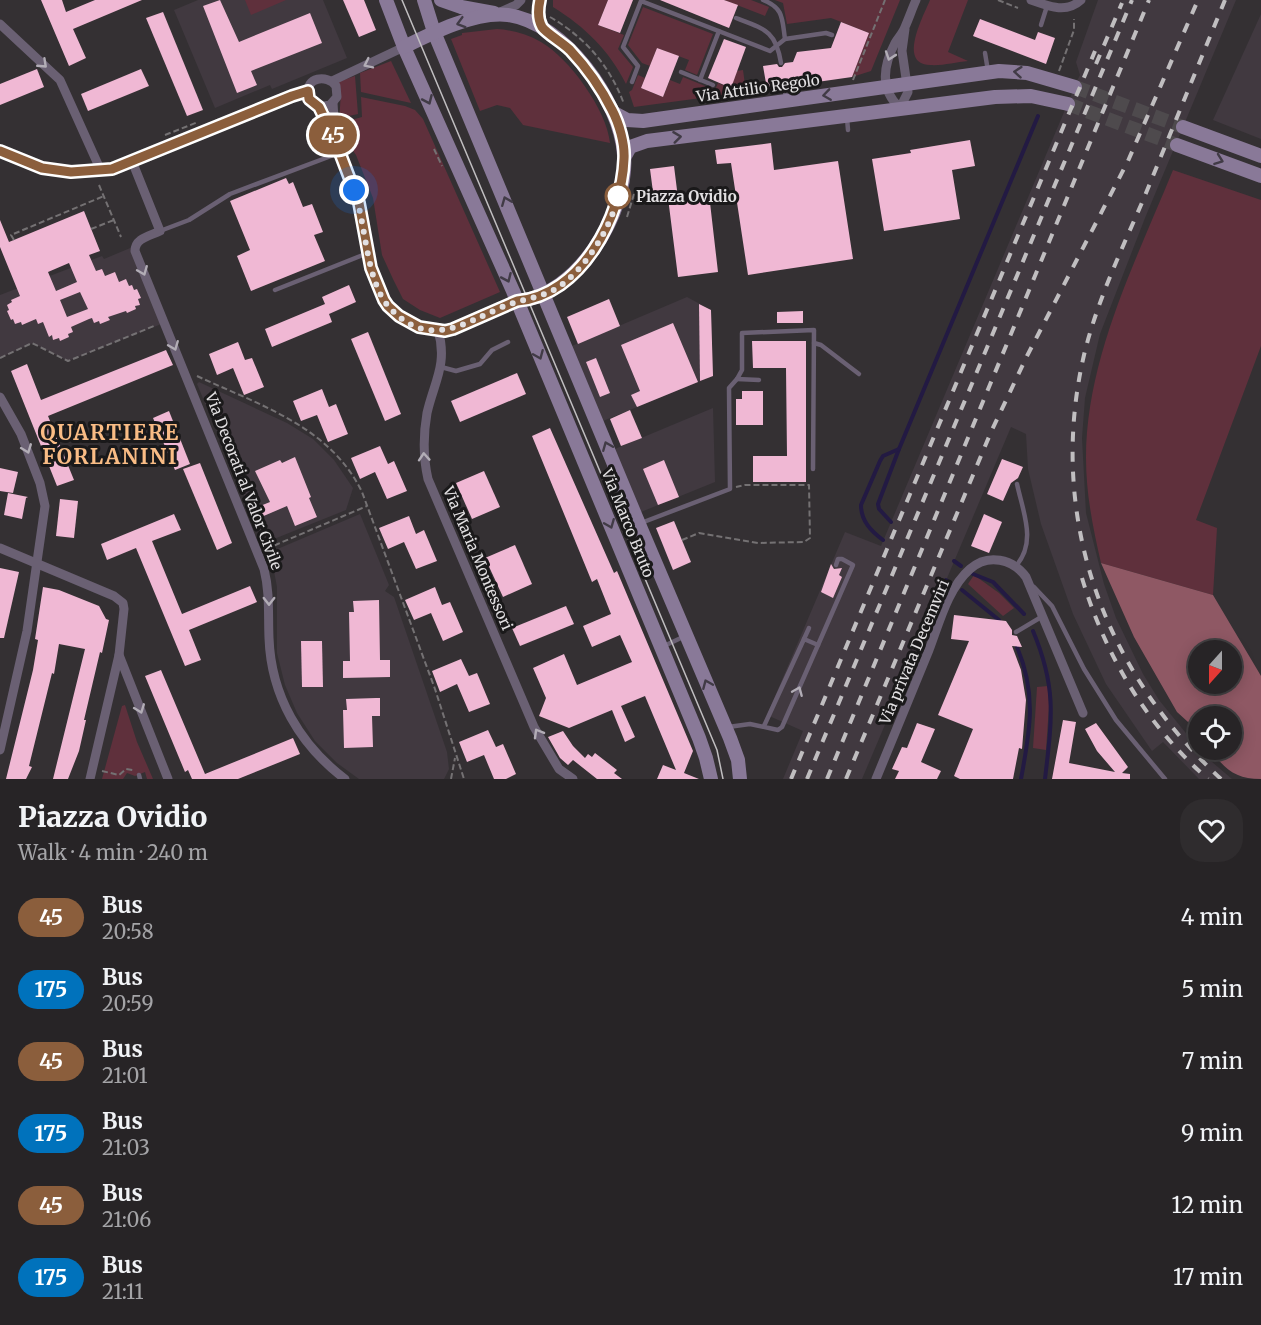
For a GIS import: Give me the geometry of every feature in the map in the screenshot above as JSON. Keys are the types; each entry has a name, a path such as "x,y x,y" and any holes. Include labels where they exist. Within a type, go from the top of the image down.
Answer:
{"main road":[{"path":"386,0 404,47 517,301 528,300 554,290 570,276 599,242 618,197 625,156 630,147 647,141 847,123 900,108 1014,95 1031,96 1068,104"},
{"path":"424,0 435,32 544,294"},
{"path":"441,0 543,28 557,38 585,67 614,113 625,156"},
{"path":"404,47 435,32 498,15"},
{"name":"Via Attilio Regolo","path":"614,113 627,120 643,121 988,72 1027,73 1075,87"},
{"path":"1183,127 1261,156"},
{"path":"1177,145 1261,176"},
{"name":"Via Marco Bruto","path":"544,294 728,732 738,760 740,779"},
{"name":"Via Marco Bruto","path":"517,301 661,647 706,758 711,779"}],"street":[{"path":"498,15 521,0"},
{"path":"540,0 538,12 543,28"},
{"path":"905,29 903,51 908,92 900,108 889,96 885,87 890,54 905,29 916,0"},
{"path":"1031,0 1056,8 1070,7 1081,0"},
{"path":"0,24 63,84 101,171"},
{"path":"332,81 404,47"},
{"path":"319,107 326,107 336,99 337,91 332,81 325,78 311,83 308,91 309,99 319,107 335,140 359,203 374,275 388,306 411,324 438,330 453,329 517,301"},
{"path":"0,151 42,168 71,172 112,169 308,91"},
{"path":"333,103 335,140"},
{"path":"132,161 160,231"},
{"name":"Via Decorati al Valor Civile","path":"160,231 138,241 135,248 258,552 268,583 269,650 279,693 306,743 345,779"},
{"name":"Via Maria Montessori","path":"438,330 443,349 441,367 427,414 424,456 428,479 534,728 559,769 573,779"},
{"path":"0,397 21,434 45,499 23,649 0,750"},
{"path":"0,548 114,596 123,603 119,655 90,779"},
{"name":"Via privata Decemviri","path":"876,779 947,605 958,585 970,569 982,562 1002,560 1016,566"},
{"path":"1016,566 1030,583 1083,713"},
{"path":"119,655 168,779"}],"lane":[{"path":"763,0 780,11 785,39"},
{"path":"632,82 638,66 623,47 641,1 770,51 785,39 826,33 831,35"},
{"path":"1041,25 1047,6"},
{"path":"736,18 764,28 778,45 781,63"},
{"path":"700,80 719,31"},
{"path":"985,53 988,72"},
{"path":"681,72 713,85"},
{"path":"784,86 786,101"},
{"path":"160,231 189,220 230,194 339,153"},
{"path":"275,290 368,253"},
{"path":"639,524 730,489 729,388 742,369 742,333 814,330 813,469"},
{"path":"441,367 456,371 480,364 492,350 508,342"},
{"path":"814,343 821,345 859,374"},
{"path":"737,379 759,380"},
{"path":"1016,566 1025,555 1029,541 1017,484"},
{"path":"728,732 744,724 778,730 782,727 853,565 838,559 836,565"},
{"path":"1030,583 1052,606 1084,669 1116,720 1165,779"},
{"path":"1016,632 1043,616"},
{"path":"765,726 808,628"},
{"path":"661,647 686,636"},
{"path":"804,639 818,645"}],"path":[{"path":"853,80 885,0"},
{"path":"998,0 1018,8"},
{"path":"1059,72 1074,30 1074,19"},
{"path":"165,135 198,122"},
{"path":"434,149 442,166"},
{"path":"99,185 121,237"},
{"path":"627,218 634,194"},
{"path":"14,240 11,235 104,196"},
{"path":"91,229 114,220"},
{"path":"0,358 33,343 68,361 158,325"},
{"path":"184,370 307,428 335,453 348,470 358,485 367,506 435,689 464,779"},
{"path":"682,540 699,533 758,543 804,542 810,538 810,485 746,485 730,489"},
{"path":"258,552 367,506"},
{"path":"451,779 455,755"},
{"path":"102,771 119,776 126,769 139,775"}],"shaded area":[{"path":"198,0 323,0 347,58 272,89 270,85 215,108 174,10"},
{"path":"245,0 286,0 251,15"},
{"path":"553,0 608,0 598,25 624,35 618,49 633,67 626,84 604,50 586,31 553,7"},
{"path":"724,0 751,0 769,7 765,16"},
{"path":"775,0 900,0 871,71 852,77 869,33 831,18 787,24 783,3"},
{"path":"930,0 968,0 948,52 968,61 930,65 920,63 915,57 915,38"},
{"path":"1098,0 1236,0 1145,218 1100,334 1085,398 1082,438 1086,513 1104,584 1116,618 1143,674 1159,700 1188,736 1188,760 1210,760 1232,779 1199,779 1163,742 1152,751 1106,684 1073,614 1041,524 1028,469 1026,434 1011,427 862,779 783,779 803,731 767,715 845,532 881,546 1080,75 1076,62"},
{"path":"643,7 713,34 697,75 685,70 689,60 657,48 650,66 642,63 628,45"},
{"path":"1261,14 1261,139 1213,120"},
{"path":"497,29 536,39 563,60 585,86 594,101 602,116 610,143 523,125 510,108 497,105 480,111 451,39 462,33"},
{"path":"391,61 411,103 361,92 360,73"},
{"path":"743,70 746,92 634,107 629,92 638,75 645,78 641,88 663,97 670,80 680,84 683,77 715,90 718,83 730,88 737,71"},
{"path":"355,76 358,114 340,118 341,95 338,82"},
{"path":"361,97 405,106 415,110 423,119 500,292 440,318 420,310 403,299 382,255 373,198 356,155 347,142 344,122 362,117"},
{"path":"1173,170 1261,200 1261,346 1196,520 1217,528 1213,595 1101,563 1087,485 1088,421 1094,384 1104,347 1129,275"},
{"path":"135,246 164,323 68,361 33,343 0,358 0,295 102,256 104,259"},
{"path":"687,297 711,310 713,376 598,423 567,348"},
{"path":"199,382 287,423 313,439 334,460 353,488 346,510 264,543 197,384"},
{"path":"713,408 715,482 636,514 610,451"},
{"path":"360,514 389,585 385,591 394,597 447,752 449,769 444,779 359,779 337,763 315,741 297,713 285,685 277,653 277,587 268,553"},
{"path":"1101,563 1213,595 1240,640 1188,640 1188,694 1242,694 1242,644 1261,676 1261,779 1238,775 1226,768 1219,760 1242,760 1242,706 1188,706 1188,722 1177,712 1134,637"},
{"path":"974,575 999,593 1014,608 1003,616 968,584"},
{"path":"1048,686 1046,750 1033,748 1037,687"},
{"path":"125,705 137,742 153,779 147,779 145,772 135,776 127,773 123,779 102,779 122,706"}],"building":[{"path":"41,0 62,0 66,12 95,0 142,0 73,29 86,58 69,66"},
{"path":"220,0 239,42 310,13 322,43 251,71 257,85 237,93 203,6"},
{"path":"343,0 364,0 376,30 359,37"},
{"path":"608,0 633,0 620,33 598,25"},
{"path":"660,0 724,0 738,5 729,28"},
{"path":"163,12 203,110 187,116 146,18"},
{"path":"980,19 1035,40 1038,32 1055,38 1046,64 973,36"},
{"path":"841,22 869,33 852,77 789,86 784,82 780,87 767,89 763,66 777,64 782,67 785,63 793,62 797,52 831,48"},
{"path":"724,39 746,47 731,88 708,78"},
{"path":"657,48 679,56 663,97 641,88"},
{"path":"37,69 44,87 0,105 0,84"},
{"path":"141,69 149,86 88,111 81,94"},
{"path":"970,140 975,166 952,170 960,219 884,231 872,159"},
{"path":"771,143 774,170 838,161 853,259 748,275 731,163 717,164 715,150"},
{"path":"674,166 678,198 709,194 718,272 678,277 667,190 653,192 650,169"},
{"path":"286,178 289,184 293,182 303,207 312,204 323,232 314,235 325,261 251,291 237,256 250,250 230,201"},
{"path":"84,211 100,251 89,255 96,271 102,269 105,276 115,272 119,282 126,279 129,286 132,285 134,290 137,289 141,298 138,299 140,305 127,313 126,311 108,317 110,320 100,324 99,321 94,323 92,318 71,327 73,332 68,334 69,337 60,341 59,338 53,340 52,335 49,337 43,322 38,324 36,319 22,325 21,322 15,324 7,311 9,310 7,305 12,302 11,300 20,296 0,247 0,220 9,242","holes":["69,263 77,282 56,291 48,272","80,292 88,309 67,317 60,300"]},
{"path":"349,285 356,302 329,314 332,322 272,347 265,329 325,304 322,297"},
{"path":"609,299 620,326 578,344 567,317"},
{"path":"699,304 711,310 713,376 700,381"},
{"path":"803,311 803,323 777,323 777,312"},
{"path":"673,323 698,382 637,407 631,395 640,391 621,345"},
{"path":"368,332 401,414 385,421 351,339"},
{"path":"752,341 806,341 806,482 753,482 753,456 787,456 786,368 753,368"},
{"path":"238,342 245,360 252,358 264,387 244,395 233,368 217,375 209,354"},
{"path":"166,350 173,365 48,416 74,480 57,486 11,371 27,364 41,400"},
{"path":"596,358 610,393 600,397 586,362"},
{"path":"517,373 526,394 460,422 451,401"},
{"path":"322,389 329,407 336,404 348,434 328,442 317,415 301,421 293,401"},
{"path":"742,391 763,391 763,425 736,425 736,399 742,399"},
{"path":"630,410 642,438 621,446 610,419"},
{"path":"169,411 190,464 175,470 153,418"},
{"path":"550,428 614,573 617,571 693,751 684,773 699,779 657,779 663,765 676,770 645,696 621,706 635,737 625,742 612,710 569,728 539,716 546,698 533,668 564,654 577,685 632,662 620,635 592,647 583,626 611,614 597,579 592,582 532,436"},
{"path":"380,446 388,464 394,461 407,491 387,499 375,472 360,479 351,458"},
{"path":"295,457 317,517 295,526 287,506 259,518 255,508 270,502 255,471 280,460 282,463"},
{"path":"1002,459 1023,467 1018,478 1011,483 1003,501 987,494"},
{"path":"664,460 679,497 658,505 643,469"},
{"path":"200,463 232,543 217,550 183,469"},
{"path":"0,468 18,472 13,493 0,491"},
{"path":"484,471 500,507 472,519 456,483"},
{"path":"8,493 28,497 22,519 4,515"},
{"path":"60,499 78,501 74,538 56,536"},
{"path":"174,514 181,530 152,541 182,614 250,586 257,602 189,630 201,660 185,666 136,548 107,560 101,544"},
{"path":"984,514 1002,522 989,553 971,546"},
{"path":"409,516 416,534 424,530 437,561 416,569 404,542 388,549 379,528"},
{"path":"674,521 691,562 673,570 656,528"},
{"path":"515,545 532,584 503,597 485,558"},
{"path":"831,564 834,569 842,568 839,575 842,577 833,598 821,592"},
{"path":"0,568 19,572 4,638 0,638"},
{"path":"43,587 59,590 99,606 106,619 109,620 84,720 86,720 79,751 68,779 53,779 85,649 59,644 54,674 52,673 29,766 32,767 26,779 6,779 33,670"},
{"path":"435,587 442,605 450,602 463,632 443,641 431,613 414,620 405,600"},
{"path":"379,600 380,660 390,660 390,677 343,678 343,661 350,661 349,612 354,612 353,601"},
{"path":"566,606 574,624 520,646 512,628"},
{"path":"954,615 1006,621 1012,630 1012,635 1017,636 1022,647 1012,646 1021,670 1026,700 1022,749 1019,748 1013,779 960,779 954,776 973,729 938,715 969,641 951,639"},
{"path":"301,641 322,641 323,687 302,687"},
{"path":"461,659 469,676 477,673 490,704 469,712 457,684 440,692 432,671"},
{"path":"161,670 205,774 293,738 300,754 238,779 192,779 188,770 185,772 145,676"},
{"path":"380,698 380,716 372,716 373,747 344,748 343,710 347,710 346,699"},
{"path":"1063,720 1076,722 1069,763 1115,772 1097,751 1085,729 1096,723 1128,767 1122,773 1130,774 1130,779 1052,779"},
{"path":"917,723 935,729 921,762 941,771 937,779 895,779 899,771 892,769 902,747 907,748"},
{"path":"488,730 496,747 503,744 516,774 506,779 494,779 484,755 467,762 459,742"},
{"path":"563,731 585,758 588,754 592,757 595,753 617,770 614,773 622,779 597,779 573,760 568,765 560,758 548,737"}],"waterway":[{"path":"883,540 867,525 861,505 883,456 899,449 1038,116"},
{"path":"891,522 879,509 878,504 899,449"},
{"path":"954,561 961,566"},
{"path":"973,574 993,582 1024,614"},
{"path":"946,580 950,583"},
{"path":"962,590 999,620"},
{"path":"1033,631 1046,670 1051,704 1045,779"},
{"path":"1017,647 1027,681 1030,713 1021,779"}],"tunnel":[{"path":"1075,87 1183,127"},
{"path":"1068,104 1177,145"}],"tram line":[{"path":"402,0 717,750 723,779"}],"railway":[{"path":"807,779 1132,0"},
{"path":"827,779 1149,0"},
{"path":"846,779 991,432 1027,356 1128,161 1198,0"},
{"path":"1221,779 1179,736 1144,689 1116,638 1094,585 1080,530 1073,473 1074,414 1089,335 1111,275 1225,0"},
{"path":"1096,64 1122,3"},
{"path":"791,779 1095,51"},
{"path":"1082,578 1103,634 1131,688 1166,736 1208,779"}],"bus line":[{"name":"45","path":"0,151 42,168 71,172 112,169 308,91 309,99 319,107 328,123 359,203 371,268 384,300 399,316 411,324 427,329 445,331 453,329 517,301 528,300 554,290 562,284 585,261 599,242 618,197 625,156 614,113 585,67 570,50 543,28 538,16 540,0"}],"place":[{"name":"Piazza Ovidio","path":"618,196"}],"district":[{"name":"QUARTIERE FORLANINI","path":"110,444"}],"route":[{"path":"354,190 361,211 371,268 384,300 394,312 411,324 445,331 517,301 528,300 554,290 585,261 599,242 611,218 618,196"}]}
